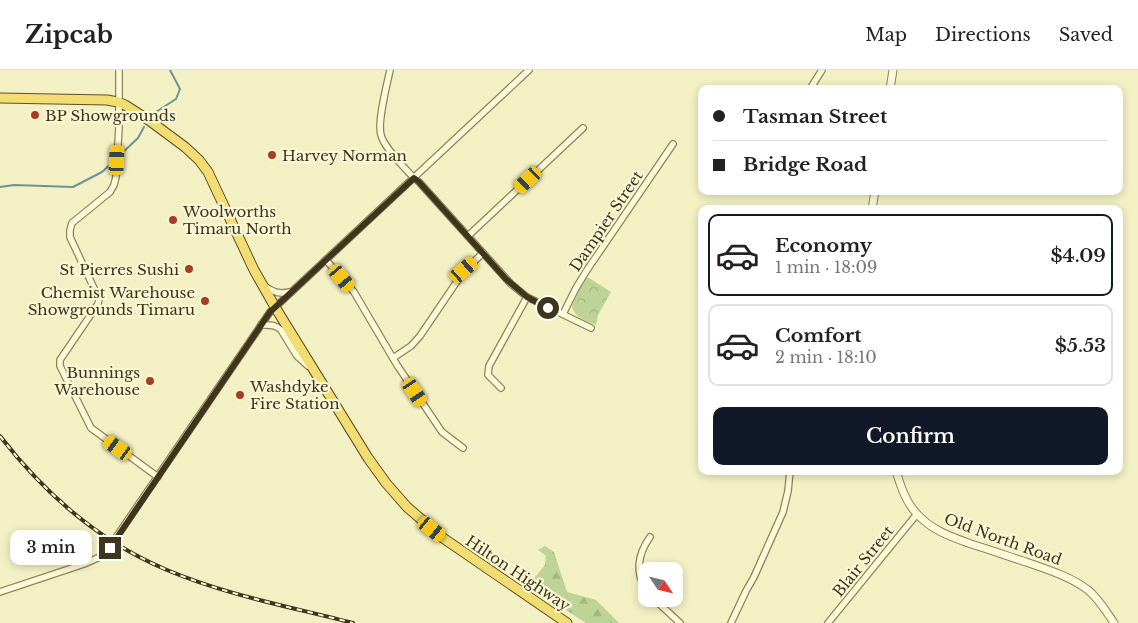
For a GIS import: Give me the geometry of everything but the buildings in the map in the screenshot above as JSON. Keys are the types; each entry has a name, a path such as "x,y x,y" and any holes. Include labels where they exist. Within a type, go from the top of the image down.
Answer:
{"highway":[{"path":"0,98 107,100 118,102"},
{"name":"Hilton Highway","path":"118,102 146,118 167,134 199,160 208,172 274,307 373,465 392,490 407,507 443,538 567,623"}],"street":[{"path":"118,70 118,142 114,185 110,192 72,223 70,230 70,238 99,299 98,304 60,360 60,366 91,428 158,476"},
{"path":"390,70 380,126 381,137 387,147 506,279 527,297 591,328"},
{"path":"0,592 84,564 102,556 110,548 274,307 529,70"},
{"path":"813,85 822,70"},
{"path":"891,85 893,70"},
{"path":"468,236 583,128"},
{"name":"Dampier Street","path":"563,314 587,270 673,144"},
{"path":"393,358 411,346 420,336 464,270 483,253"},
{"path":"326,260 354,292 393,358 442,432 463,448"},
{"path":"262,285 276,293 292,292"},
{"path":"501,388 488,374 489,366 527,297"},
{"path":"260,325 278,327 297,356 313,370"},
{"path":"732,623 783,512 787,501 790,475"},
{"name":"Old North Road","path":"897,475 906,499 917,514 931,526 944,534 1073,580 1088,589 1098,599 1114,623"},
{"name":"Blair Street","path":"828,623 917,514"},
{"path":"640,562 643,549 650,537"},
{"path":"664,608 680,623"}],"green space":[{"path":"586,278 611,292 598,315 596,325 578,316 572,306"},
{"path":"545,546 554,552 567,592 596,600 619,623 586,623 531,587 532,581 545,565 546,556 538,550"}],"waterway":[{"path":"156,112 176,99 180,89 170,70"},
{"path":"120,155 138,138 144,127"},
{"path":"0,187 14,185 73,187 102,172 115,160"}],"railway":[{"path":"0,436 35,477 75,514 96,530 142,559 212,587 353,623"}],"place":[{"name":"BP Showgrounds","path":"35,115"},
{"name":"Harvey Norman","path":"272,155"},
{"name":"Woolworths Timaru North","path":"173,220"},
{"name":"St Pierres Sushi","path":"189,269"},
{"name":"Chemist Warehouse Showgrounds Timaru","path":"205,301"},
{"name":"Bunnings Warehouse","path":"150,381"},
{"name":"Washdyke Fire Station","path":"240,395"}],"route":[{"path":"110,548 274,307 414,178 516,289 548,308"}]}
